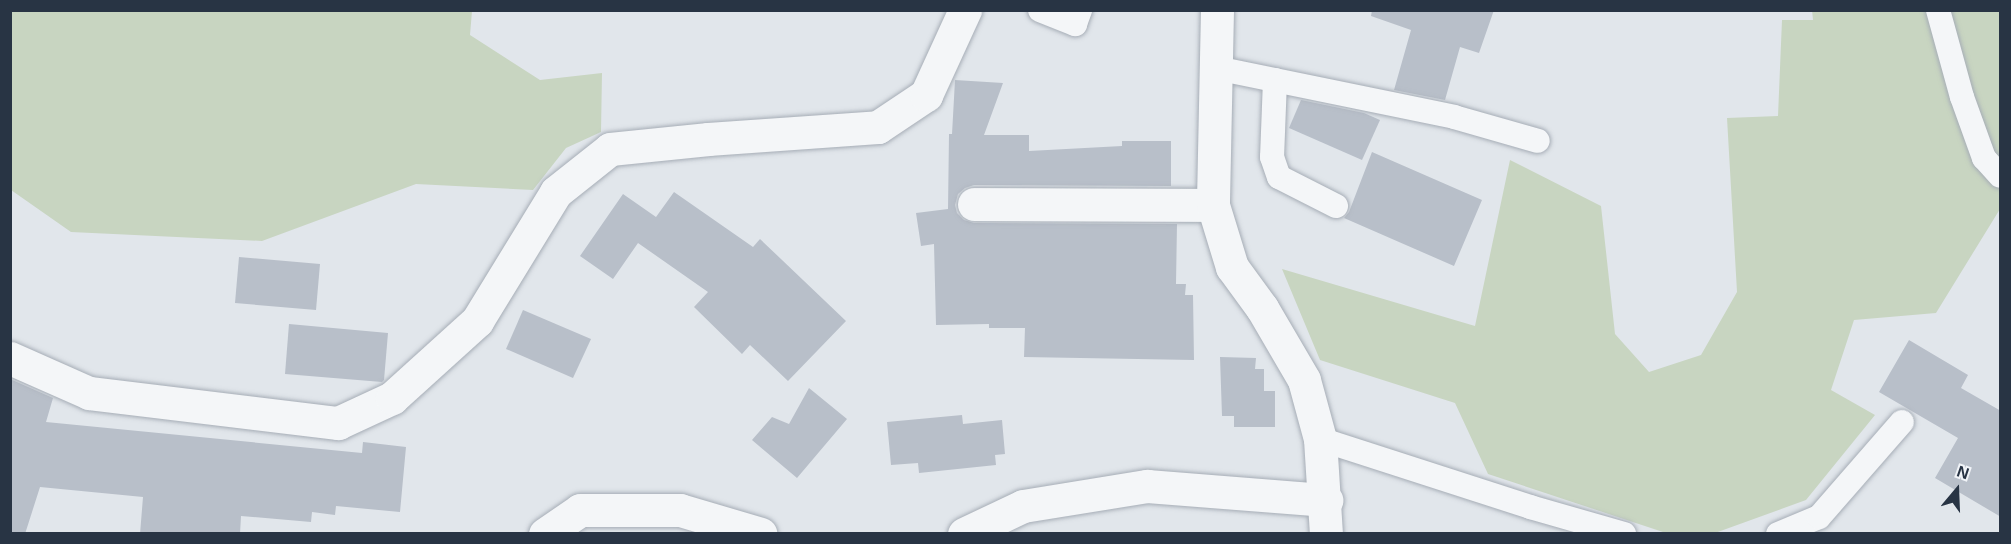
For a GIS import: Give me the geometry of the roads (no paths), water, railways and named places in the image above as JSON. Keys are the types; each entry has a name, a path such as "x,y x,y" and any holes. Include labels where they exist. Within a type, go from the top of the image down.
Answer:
{"street":[{"path":"10,358 90,393 338,423 392,398 477,321 556,192 610,149 708,138 878,127 926,94 965,10"},
{"path":"1217,10 1213,204 1232,267 1262,308 1304,380 1320,439 1326,500 1326,534"},
{"path":"974,204 1213,204"},
{"path":"964,534 1023,506 1147,486 1326,500"},
{"path":"545,534 580,510 680,510 761,534"}],"lane":[{"path":"1040,10 1076,24 1080,10"},
{"path":"1938,10 1962,97 1984,158 2001,176"},
{"path":"1216,68 1454,117 1538,141"},
{"path":"1275,80 1272,157 1279,177 1336,206"},
{"path":"1778,534 1819,517 1902,422"},
{"path":"1320,439 1530,507 1624,534"}]}
